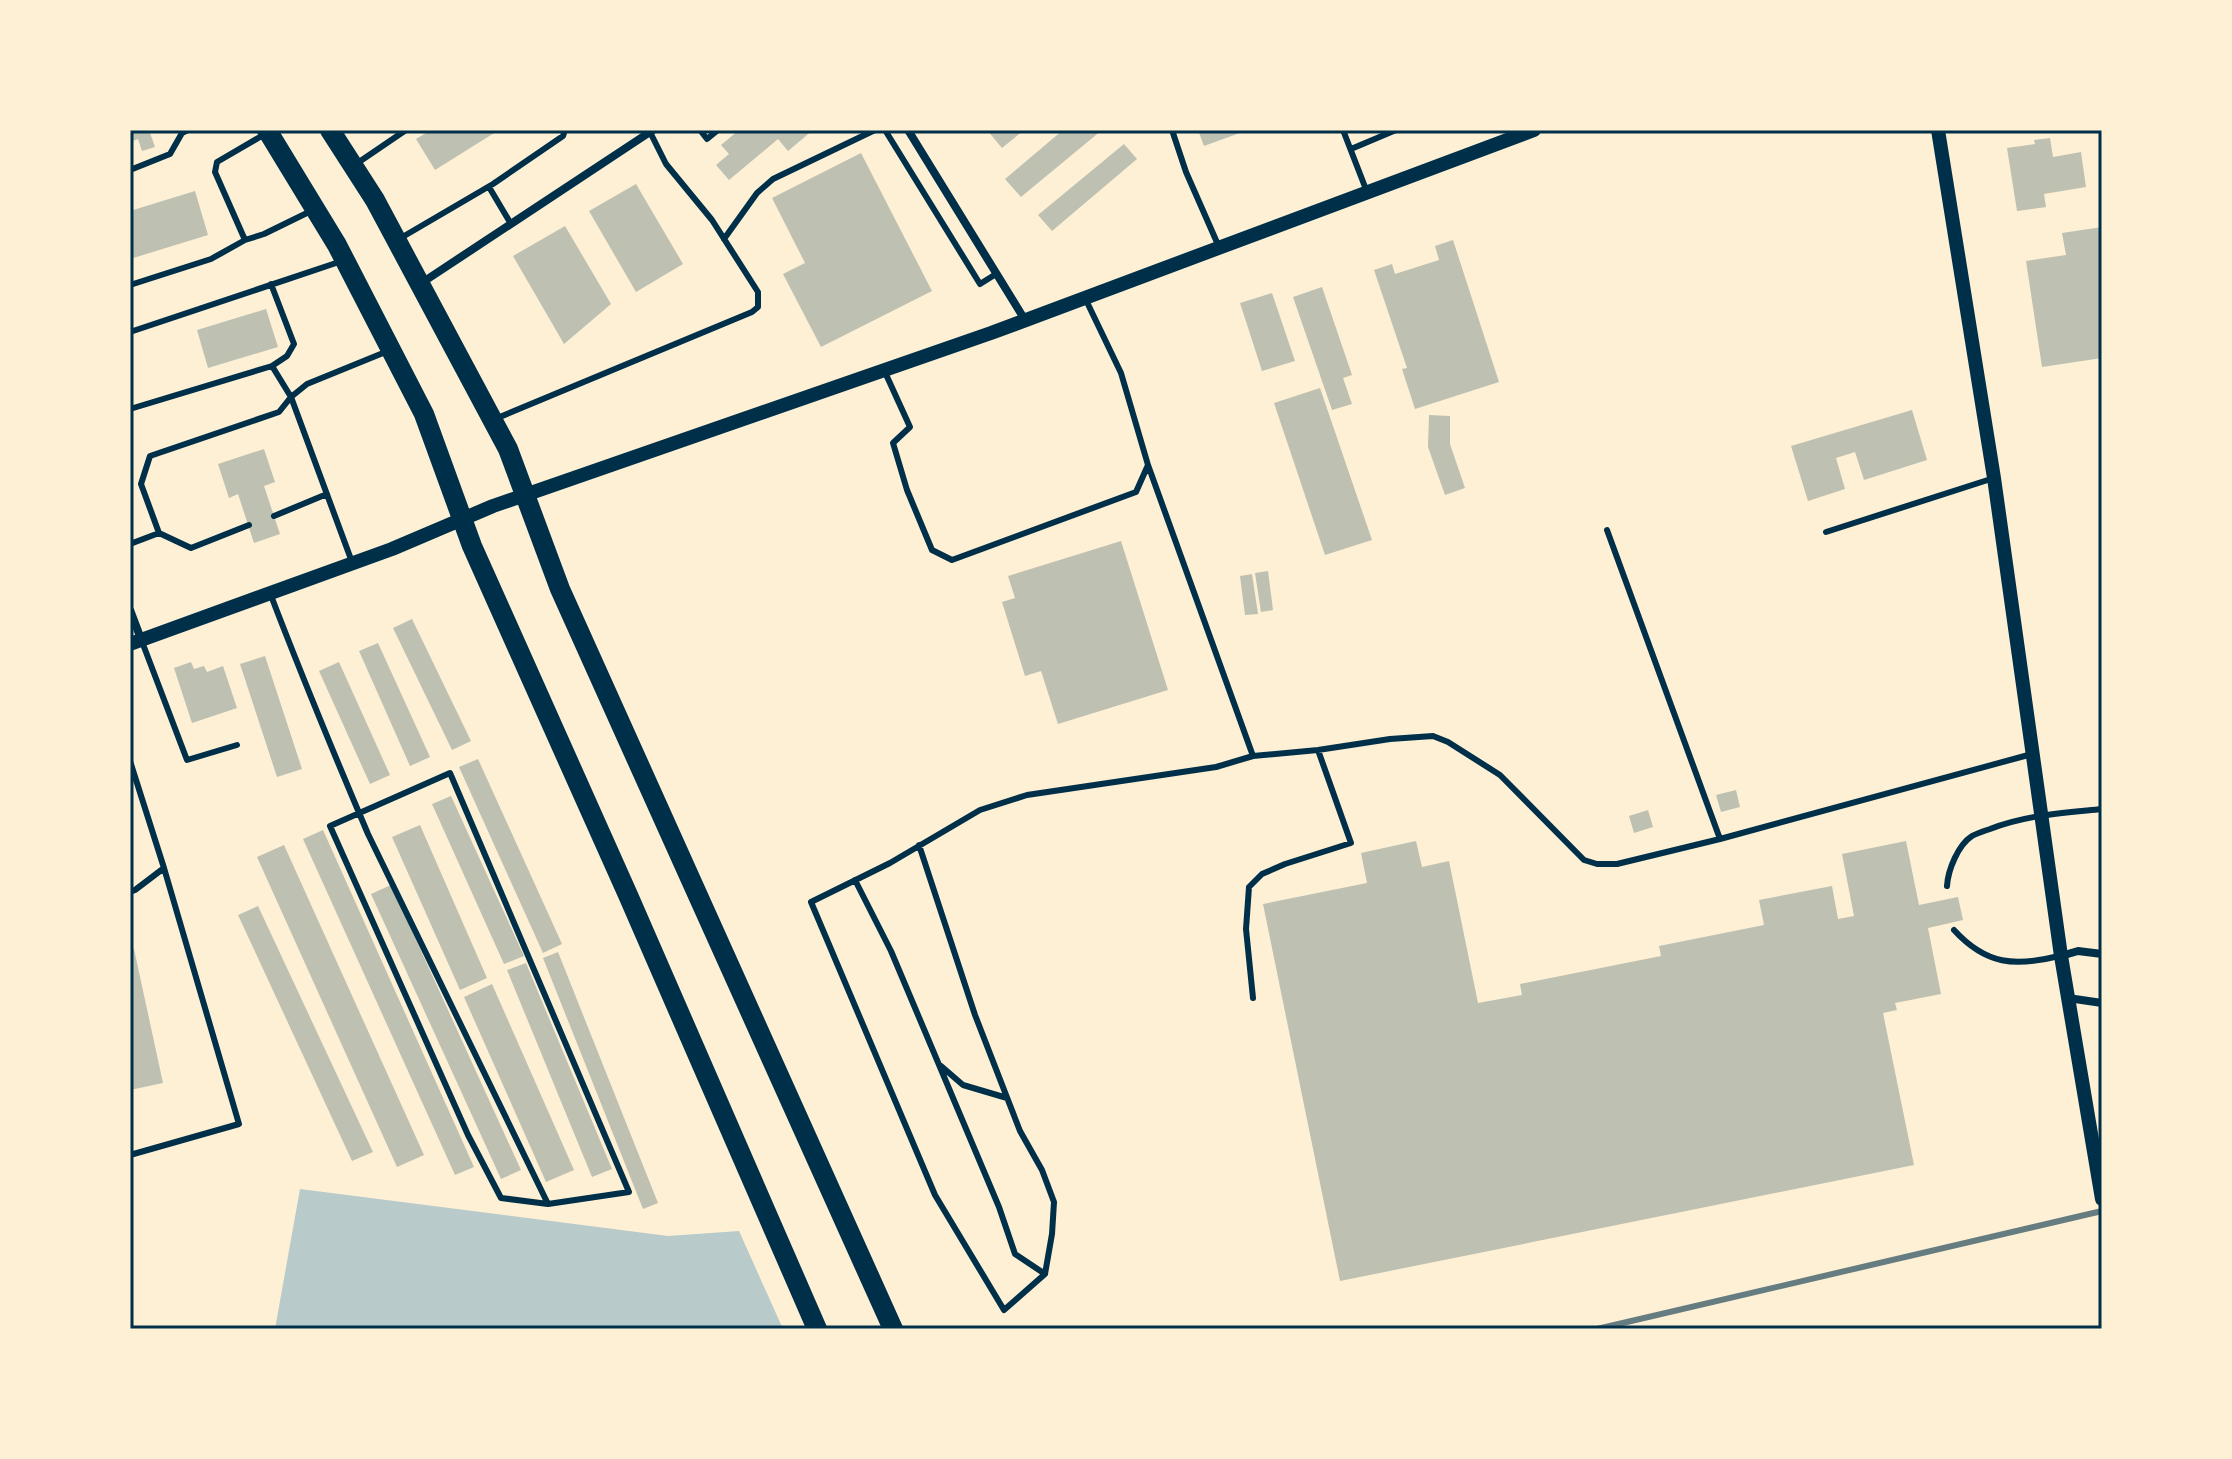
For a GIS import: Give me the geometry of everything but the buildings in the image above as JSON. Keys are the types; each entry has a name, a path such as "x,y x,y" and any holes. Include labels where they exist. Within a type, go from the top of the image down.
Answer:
{"highway":[{"path":"330,130 375,200 508,449 560,589 893,1329"},
{"path":"267,131 345,259 424,414 472,546 616,866 817,1329"}],"street":[{"path":"908,130 1025,320"},
{"path":"130,610 135,642 353,563 525,495 1025,320 1534,130"},
{"path":"1938,130 1994,478 2067,998 2102,1199"},
{"path":"419,284 651,131"},
{"path":"2061,956 2078,951 2102,954"},
{"path":"2067,998 2102,1003"}],"lane":[{"path":"353,166 406,130"},
{"path":"396,241 489,187 563,136 565,130"},
{"path":"700,130 707,139 718,130"},
{"path":"724,239 757,193 773,179 875,130"},
{"path":"885,130 980,284 996,274"},
{"path":"1172,130 1186,172 1219,247"},
{"path":"1343,130 1367,192"},
{"path":"1351,149 1396,130"},
{"path":"130,170 170,154 183,131"},
{"path":"245,240 215,172 217,162 267,131"},
{"path":"492,420 758,307 758,292 712,220 666,164 651,131"},
{"path":"489,187 511,224"},
{"path":"130,285 211,259 315,209"},
{"path":"130,332 345,259"},
{"path":"130,409 272,366 287,356 294,344 271,284"},
{"path":"1085,297 1121,373 1148,465 1253,756"},
{"path":"249,525 191,548 159,533 141,484 150,456 279,412 307,384 392,350"},
{"path":"272,366 291,397 353,563"},
{"path":"884,370 910,427 893,443 907,490 932,550 952,560 1136,492 1148,465"},
{"path":"1826,532 1994,478"},
{"path":"274,516 327,494"},
{"path":"1607,530 1720,839"},
{"path":"130,544 159,533"},
{"path":"270,593 308,694 359,813 548,1204"},
{"path":"135,642 187,760 237,745"},
{"path":"919,845 975,1015 1020,1131 1042,1170 1054,1202 1045,1274 1004,1310 935,1195 811,902 980,810 1027,795 1216,767 1253,756 1433,736 1500,775 1584,860 1597,864 1617,864 2032,754"},
{"path":"1253,998 1246,929 1249,887 1262,874 1285,864 1351,843 1318,750"},
{"path":"130,761 239,1124 130,1155"},
{"path":"450,773 629,1192 548,1204 501,1198 468,1135 330,826 359,813 450,773"},
{"path":"1947,886 1948,874 1970,837 2040,815 2102,809"},
{"path":"130,892 164,868"},
{"path":"855,880 891,951 999,1207 1015,1254 1045,1274"},
{"path":"1954,930 1975,950 2007,962 2030,963 2061,956"},
{"path":"938,1064 963,1085 1007,1098"}],"shaded area":[{"path":"300,1189 668,1236 739,1231 783,1329 275,1329"}],"railway":[{"path":"1597,1329 2102,1211"}]}
